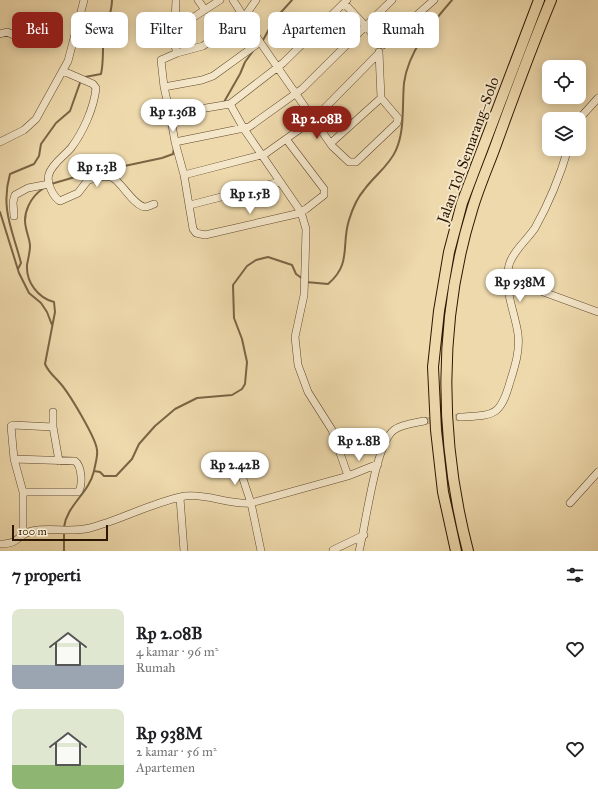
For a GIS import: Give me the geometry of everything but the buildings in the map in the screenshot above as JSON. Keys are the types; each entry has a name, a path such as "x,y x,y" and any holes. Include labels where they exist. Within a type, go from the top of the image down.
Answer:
{"highway":[{"name":"Jalan Tol Semarang–Solo","path":"456,551 443,492 436,430 434,367 439,311 449,252 462,203 539,0"},
{"name":"Jalan Tol Semarang–Solo","path":"468,551 454,486 448,427 446,370 452,305 472,210 551,0"}],"street":[{"path":"0,142 12,137 32,125 63,71 73,45 84,0"},
{"path":"175,12 176,0"},
{"path":"198,0 205,10"},
{"path":"196,16 220,0"},
{"path":"233,0 242,12"},
{"path":"248,12 256,0"},
{"path":"176,142 249,127 297,93 392,0"},
{"path":"420,12 434,0"},
{"path":"170,114 230,104 278,67 345,2 368,28"},
{"path":"0,34 7,32 12,34"},
{"path":"260,42 297,93 330,143 346,160 356,162 398,121 398,118 381,98 381,84 377,55"},
{"path":"204,45 161,60 164,87 184,175 193,229 196,234 204,235 301,212 324,195 324,189 286,139"},
{"path":"175,48 177,54"},
{"path":"164,87 213,76 252,48"},
{"path":"184,175 262,155 314,119 377,55 381,48"},
{"path":"63,71 96,86 93,102 80,133 71,147 50,171 48,179 56,198 62,200 78,193 88,180 111,177 143,206 147,207 154,204"},
{"path":"330,143 381,98"},
{"path":"585,112 598,98"},
{"path":"230,104 244,129 301,212 306,229 305,281 302,306 295,337 298,366 308,392 332,430 348,476"},
{"path":"460,416 485,415 496,412 501,407 518,354 518,334 508,292 508,279 511,262 536,225 554,189 566,156"},
{"path":"190,205 279,182"},
{"path":"14,216 13,202 15,195 28,188 50,185"},
{"path":"508,279 598,312"},
{"path":"53,412 53,427 59,461"},
{"path":"360,551 378,464 386,440 394,430 424,421"},
{"path":"23,535 23,492 14,459 11,429 13,425 53,427"},
{"path":"14,459 75,461 78,463 81,487 78,492 23,492"},
{"path":"0,544 13,543 23,535 38,530 71,531 98,526 180,498 191,496 234,503 251,503 348,476 378,464"},
{"path":"245,467 242,476 251,503 261,551"},
{"path":"570,503 598,472"},
{"path":"180,498 184,551"},
{"path":"332,550 364,535"}],"waterway":[{"path":"85,77 101,74 104,37 112,0"},
{"path":"262,42 274,20 292,0"},
{"path":"306,282 328,284 340,269 343,262 347,229 353,208 368,185 390,161 399,142 402,126 404,83 410,60 422,38 452,0"},
{"path":"224,102 245,62 253,51"},
{"path":"18,269 21,263 11,230 6,198 10,174 34,164 39,156 41,144 56,123 70,111 81,80"},
{"path":"51,184 82,175 162,158 173,154 174,148"},
{"path":"44,188 39,191 29,205 25,222 30,244 27,271 31,283 38,293 54,302 55,312 45,364 64,388 82,416 92,436 97,452 94,471 88,486 73,505 64,527"},
{"path":"0,212 19,273 29,293 41,303 47,312 52,325"},
{"path":"94,471 100,472 104,476 116,476 132,459 139,444 155,426 175,409 197,398 232,395 242,389 245,384 247,362 242,339 234,318 233,285 247,266 256,260 268,257 292,265 296,274 303,279"},
{"path":"64,532 64,551"}],"tunnel":[{"path":"424,421 460,417"}]}
